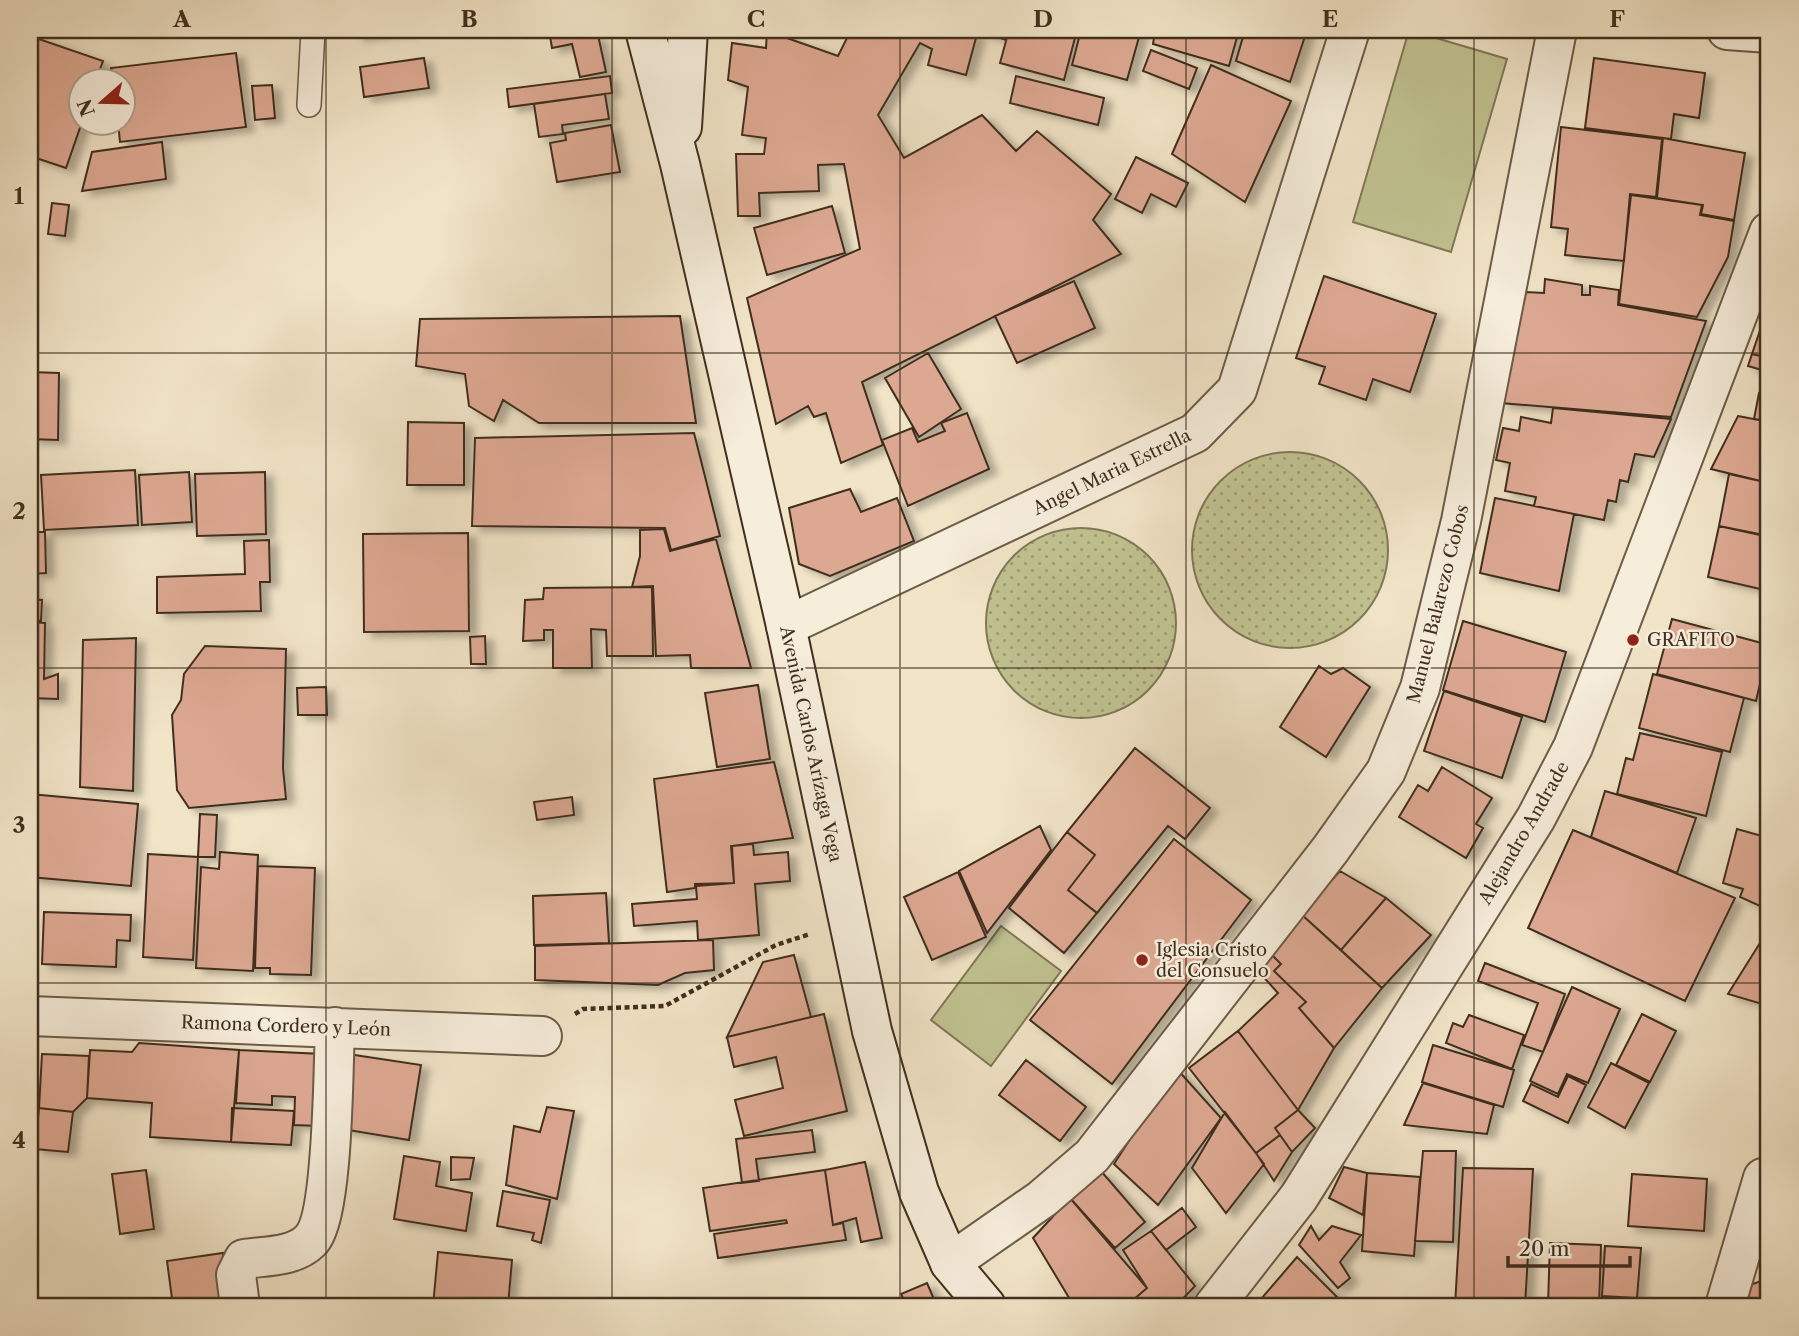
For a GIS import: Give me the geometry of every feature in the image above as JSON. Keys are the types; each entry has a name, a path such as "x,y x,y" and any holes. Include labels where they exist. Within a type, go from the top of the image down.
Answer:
{"street":[{"name":"Avenida Carlos Arízaga Vega","path":"645,30 680,164 786,626 872,1031 919,1192 950,1263 986,1306"},
{"name":"Avenida Carlos Arízaga Vega","path":"680,164 688,30"},
{"name":"Angel Maria Estrella","path":"786,626 1195,433 1237,390 1350,30"},
{"name":"Manuel Balarezo Cobos","path":"950,1263 1042,1199 1093,1156 1330,850 1386,771 1420,688 1461,521 1557,30"},
{"path":"1727,30 1769,33"},
{"name":"Alejandro Andrade","path":"1214,1306 1299,1197 1536,818 1573,747 1769,232"},
{"name":"Ramona Cordero y León","path":"30,1016 542,1036"},
{"path":"240,1306 236,1275 244,1259 292,1252 312,1240 325,1210 335,1027"},
{"path":"1725,1306 1763,1178"}],"lane":[{"path":"309,105 313,30"}],"path":[{"path":"542,1036 583,1009 665,1006 776,945 850,922"}],"green space":[{"path":"1409,30 1507,59 1451,252 1353,222"},
{"path":"1290,452 1309,453 1328,459 1360,480 1381,512 1387,531 1387,569 1381,588 1360,620 1328,641 1309,647 1290,648 1271,647 1252,641 1220,620 1199,588 1193,569 1192,550 1193,531 1199,512 1220,480 1252,459 1271,453"},
{"path":"1081,528 1117,536 1134,544 1148,556 1160,570 1168,587 1176,623 1168,659 1160,676 1148,690 1134,702 1117,710 1081,718 1045,710 1028,702 1014,690 1002,676 994,659 986,623 994,587 1002,570 1014,556 1028,544 1045,536"},
{"path":"1001,926 1061,971 991,1066 931,1020"}],"building":[{"path":"355,30 410,30 356,36"},
{"path":"549,30 580,30 582,38 598,35 606,72 580,77 572,44 552,48"},
{"path":"851,30 959,30 977,34 966,75 928,65 932,49 920,43 878,115 904,158 982,115 1016,151 1037,131 1111,194 1093,220 1121,254 862,382 883,445 841,463 826,413 814,417 808,406 776,424 747,298 860,249 844,164 818,165 819,191 759,193 760,216 738,216 736,154 764,154 766,138 742,135 748,87 728,80 732,43 766,48 767,31 838,56"},
{"path":"977,30 1008,30 1006,40"},
{"path":"1009,30 1077,30 1064,80 1000,63"},
{"path":"1081,30 1141,30 1127,80 1072,65"},
{"path":"1155,30 1239,30 1229,66 1153,44"},
{"path":"1245,30 1307,30 1290,82 1236,61"},
{"path":"30,36 103,61 101,66 66,66 66,136 77,136 66,168 30,156"},
{"path":"1151,50 1197,68 1189,89 1143,71"},
{"path":"236,53 246,127 120,142 119,136 136,136 136,66 128,66"},
{"path":"424,58 429,88 364,97 360,67"},
{"path":"1594,58 1705,73 1699,118 1674,114 1671,139 1585,128"},
{"path":"1211,65 1291,101 1245,202 1172,154"},
{"path":"610,76 612,93 509,107 507,89"},
{"path":"1016,76 1104,98 1098,125 1010,103"},
{"path":"272,85 275,118 255,120 252,86"},
{"path":"605,94 609,119 562,125 563,134 539,137 534,104"},
{"path":"611,125 620,172 557,182 550,143 566,140 565,133"},
{"path":"1561,127 1662,139 1656,197 1630,194 1624,261 1565,255 1568,229 1551,227"},
{"path":"1663,138 1745,153 1734,220 1701,214 1703,205 1657,198"},
{"path":"162,142 166,179 82,191 92,152"},
{"path":"1136,157 1188,183 1176,207 1151,194 1142,213 1115,199"},
{"path":"1631,195 1702,205 1700,215 1734,221 1728,257 1697,317 1619,304"},
{"path":"52,203 69,205 65,236 48,234"},
{"path":"832,206 845,253 767,275 754,228"},
{"path":"1324,276 1436,314 1410,392 1373,379 1366,400 1319,384 1325,367 1296,358"},
{"path":"1545,279 1582,285 1582,295 1590,295 1590,286 1619,290 1618,305 1706,321 1671,417 1501,403 1526,292 1544,293"},
{"path":"1074,281 1095,328 1017,363 995,316"},
{"path":"1769,304 1769,358 1752,354"},
{"path":"680,316 696,423 539,423 503,400 494,421 469,406 465,374 416,366 420,319"},
{"path":"928,353 961,409 919,437 885,378"},
{"path":"1752,354 1769,358 1769,372 1748,366"},
{"path":"30,372 59,373 58,440 30,439"},
{"path":"1759,393 1769,395 1769,421 1754,419"},
{"path":"1553,408 1671,419 1654,457 1635,454 1628,482 1620,480 1616,502 1608,500 1604,520 1534,506 1536,497 1505,491 1510,463 1496,460 1503,428 1519,431 1521,417 1551,423"},
{"path":"967,413 989,469 908,506 882,440 912,428 918,442 945,431 941,423"},
{"path":"1738,416 1769,422 1769,483 1711,469"},
{"path":"408,422 464,423 464,485 407,485"},
{"path":"694,433 720,536 671,550 665,528 472,526 475,438"},
{"path":"135,470 138,525 44,530 41,475"},
{"path":"189,472 192,522 142,525 139,475"},
{"path":"265,472 266,534 197,536 195,474"},
{"path":"1729,474 1769,483 1769,536 1719,526"},
{"path":"850,489 861,512 897,498 914,541 830,576 799,564 789,508"},
{"path":"1495,498 1574,514 1559,591 1480,573"},
{"path":"1719,526 1769,537 1769,591 1708,577"},
{"path":"664,529 670,551 716,539 751,668 691,668 690,655 656,656 653,586 632,587 640,556 640,530"},
{"path":"30,532 45,532 46,573 30,574"},
{"path":"468,533 469,631 364,632 363,534"},
{"path":"269,540 270,582 260,582 261,611 157,613 157,577 245,574 244,541"},
{"path":"30,577 33,577 33,599 42,600 41,621 30,620"},
{"path":"652,587 653,656 607,656 606,630 591,629 592,668 553,668 553,630 544,630 544,640 523,641 525,600 543,599 544,588"},
{"path":"1672,619 1769,645 1756,701 1657,674"},
{"path":"1463,621 1566,652 1545,722 1443,690"},
{"path":"30,622 45,623 44,679 58,674 58,699 30,698"},
{"path":"485,636 486,664 471,664 470,637"},
{"path":"136,638 133,791 80,787 83,640"},
{"path":"205,646 286,649 283,768 286,799 189,808 177,790 172,715 181,700 184,674"},
{"path":"1319,666 1331,674 1343,668 1370,687 1326,757 1280,727"},
{"path":"1653,674 1744,698 1730,752 1639,728"},
{"path":"758,685 770,759 717,767 705,693"},
{"path":"326,687 327,715 298,715 297,688"},
{"path":"1444,691 1522,717 1502,778 1424,751"},
{"path":"1640,733 1722,752 1706,816 1617,794 1626,758 1633,760"},
{"path":"1135,748 1210,808 1185,839 1168,826 1097,913 1068,890 1095,855 1067,832"},
{"path":"774,762 793,838 731,846 734,883 695,884 695,888 667,892 654,779"},
{"path":"1442,767 1492,798 1476,824 1483,828 1466,858 1399,817 1418,785 1428,791"},
{"path":"1605,791 1696,818 1677,873 1591,837"},
{"path":"30,794 138,804 131,886 30,877"},
{"path":"572,797 574,815 537,820 534,802"},
{"path":"200,814 217,815 215,857 198,857"},
{"path":"1040,826 1051,850 987,933 959,871"},
{"path":"1737,829 1769,838 1769,910 1740,897 1743,889 1723,883"},
{"path":"1573,830 1735,898 1685,1001 1528,928"},
{"path":"1067,832 1095,855 1068,890 1097,913 1064,953 1009,908"},
{"name":"Iglesia Cristo del Consuelo","path":"1174,839 1251,900 1112,1084 1030,1020"},
{"path":"753,844 754,855 788,852 790,881 755,884 759,935 698,940 697,921 634,926 632,904 697,899 696,886 734,883 732,846"},
{"path":"220,852 258,855 253,971 196,968 201,867 219,869"},
{"path":"148,854 198,857 193,960 143,957"},
{"path":"258,866 315,868 311,975 270,974 270,968 255,968"},
{"path":"1340,871 1386,898 1341,950 1301,914"},
{"path":"958,872 986,937 932,960 904,897"},
{"path":"606,893 609,943 534,945 533,896"},
{"path":"1386,898 1431,935 1382,988 1341,950"},
{"path":"44,912 131,915 130,941 117,940 116,967 42,964"},
{"path":"1301,914 1382,988 1334,1048 1299,1008 1306,1002 1274,971 1281,964 1269,952"},
{"path":"1765,935 1769,937 1769,1006 1728,994"},
{"path":"713,940 714,970 685,973 658,985 535,980 535,946"},
{"path":"1269,952 1281,964 1274,971 1306,1002 1299,1008 1334,1048 1298,1110 1238,1031 1278,993 1257,970"},
{"path":"794,955 811,1017 727,1037 763,962"},
{"path":"1485,963 1565,994 1543,1052 1522,1045 1538,1003 1478,981"},
{"path":"1572,987 1620,1009 1588,1083 1567,1074 1558,1094 1530,1081"},
{"path":"824,1014 847,1111 744,1136 735,1100 783,1088 776,1057 734,1067 727,1037"},
{"path":"1642,1014 1676,1031 1650,1082 1616,1065"},
{"path":"1469,1015 1524,1035 1512,1069 1446,1043 1453,1023 1463,1027"},
{"path":"1238,1031 1298,1110 1275,1128 1280,1135 1256,1153 1189,1068"},
{"path":"139,1043 239,1050 231,1142 150,1137 152,1103 87,1098 90,1050 132,1052"},
{"path":"1433,1045 1514,1070 1503,1107 1422,1082"},
{"path":"239,1050 322,1054 319,1126 294,1125 295,1097 272,1096 272,1105 236,1103"},
{"path":"42,1054 89,1056 87,1098 73,1112 39,1108"},
{"path":"348,1054 421,1065 409,1140 336,1128"},
{"path":"1026,1060 1086,1107 1060,1141 999,1095"},
{"path":"1611,1063 1649,1083 1625,1128 1588,1107"},
{"path":"1176,1068 1221,1118 1158,1205 1114,1164"},
{"path":"1568,1076 1586,1085 1568,1123 1523,1101 1531,1084 1558,1097"},
{"path":"1423,1083 1494,1105 1487,1134 1404,1125"},
{"path":"547,1107 574,1111 557,1199 506,1185 514,1126 540,1132"},
{"path":"39,1108 73,1112 68,1152 35,1149"},
{"path":"232,1108 294,1111 291,1145 231,1142"},
{"path":"1298,1110 1315,1128 1292,1152 1275,1128"},
{"path":"1225,1112 1264,1164 1226,1213 1192,1168"},
{"path":"812,1130 815,1152 756,1159 759,1181 742,1183 736,1139"},
{"path":"1280,1135 1292,1152 1274,1181 1256,1153"},
{"path":"1423,1151 1456,1151 1453,1242 1415,1241"},
{"path":"404,1156 440,1162 436,1186 472,1193 466,1231 394,1219"},
{"path":"451,1157 474,1158 470,1179 451,1180"},
{"path":"865,1162 882,1238 861,1242 856,1218 833,1225 825,1170"},
{"path":"1344,1167 1367,1173 1363,1215 1329,1198"},
{"path":"1463,1168 1533,1169 1525,1306 1455,1306"},
{"path":"146,1170 154,1229 120,1234 112,1174"},
{"path":"825,1170 833,1225 843,1223 846,1240 718,1258 714,1234 787,1223 786,1220 710,1231 703,1188"},
{"path":"1101,1171 1145,1222 1115,1248 1070,1198"},
{"path":"1367,1173 1420,1177 1414,1256 1362,1251"},
{"path":"1632,1174 1707,1179 1704,1231 1628,1226"},
{"path":"503,1191 550,1200 541,1243 532,1240 534,1233 497,1226"},
{"path":"1070,1198 1147,1288 1126,1306 1074,1306 1033,1238"},
{"path":"1182,1208 1196,1227 1166,1250 1151,1231"},
{"path":"1311,1226 1319,1240 1332,1226 1361,1235 1340,1262 1350,1278 1338,1288 1299,1245"},
{"path":"1151,1231 1195,1286 1176,1306 1126,1306 1147,1288 1123,1250"},
{"path":"1550,1243 1601,1245 1599,1306 1548,1305"},
{"path":"1605,1246 1641,1248 1637,1298 1602,1296"},
{"path":"438,1252 512,1260 508,1306 433,1306"},
{"path":"223,1253 231,1306 173,1306 167,1261"},
{"path":"1297,1257 1346,1306 1255,1306"},
{"path":"1769,1278 1769,1306 1749,1306 1742,1288"},
{"path":"927,1283 936,1304 907,1306 901,1294"}],"place":[{"name":"GRAFITO","path":"1633,640"},
{"name":"Iglesia Cristo del Consuelo","path":"1142,960"}]}
